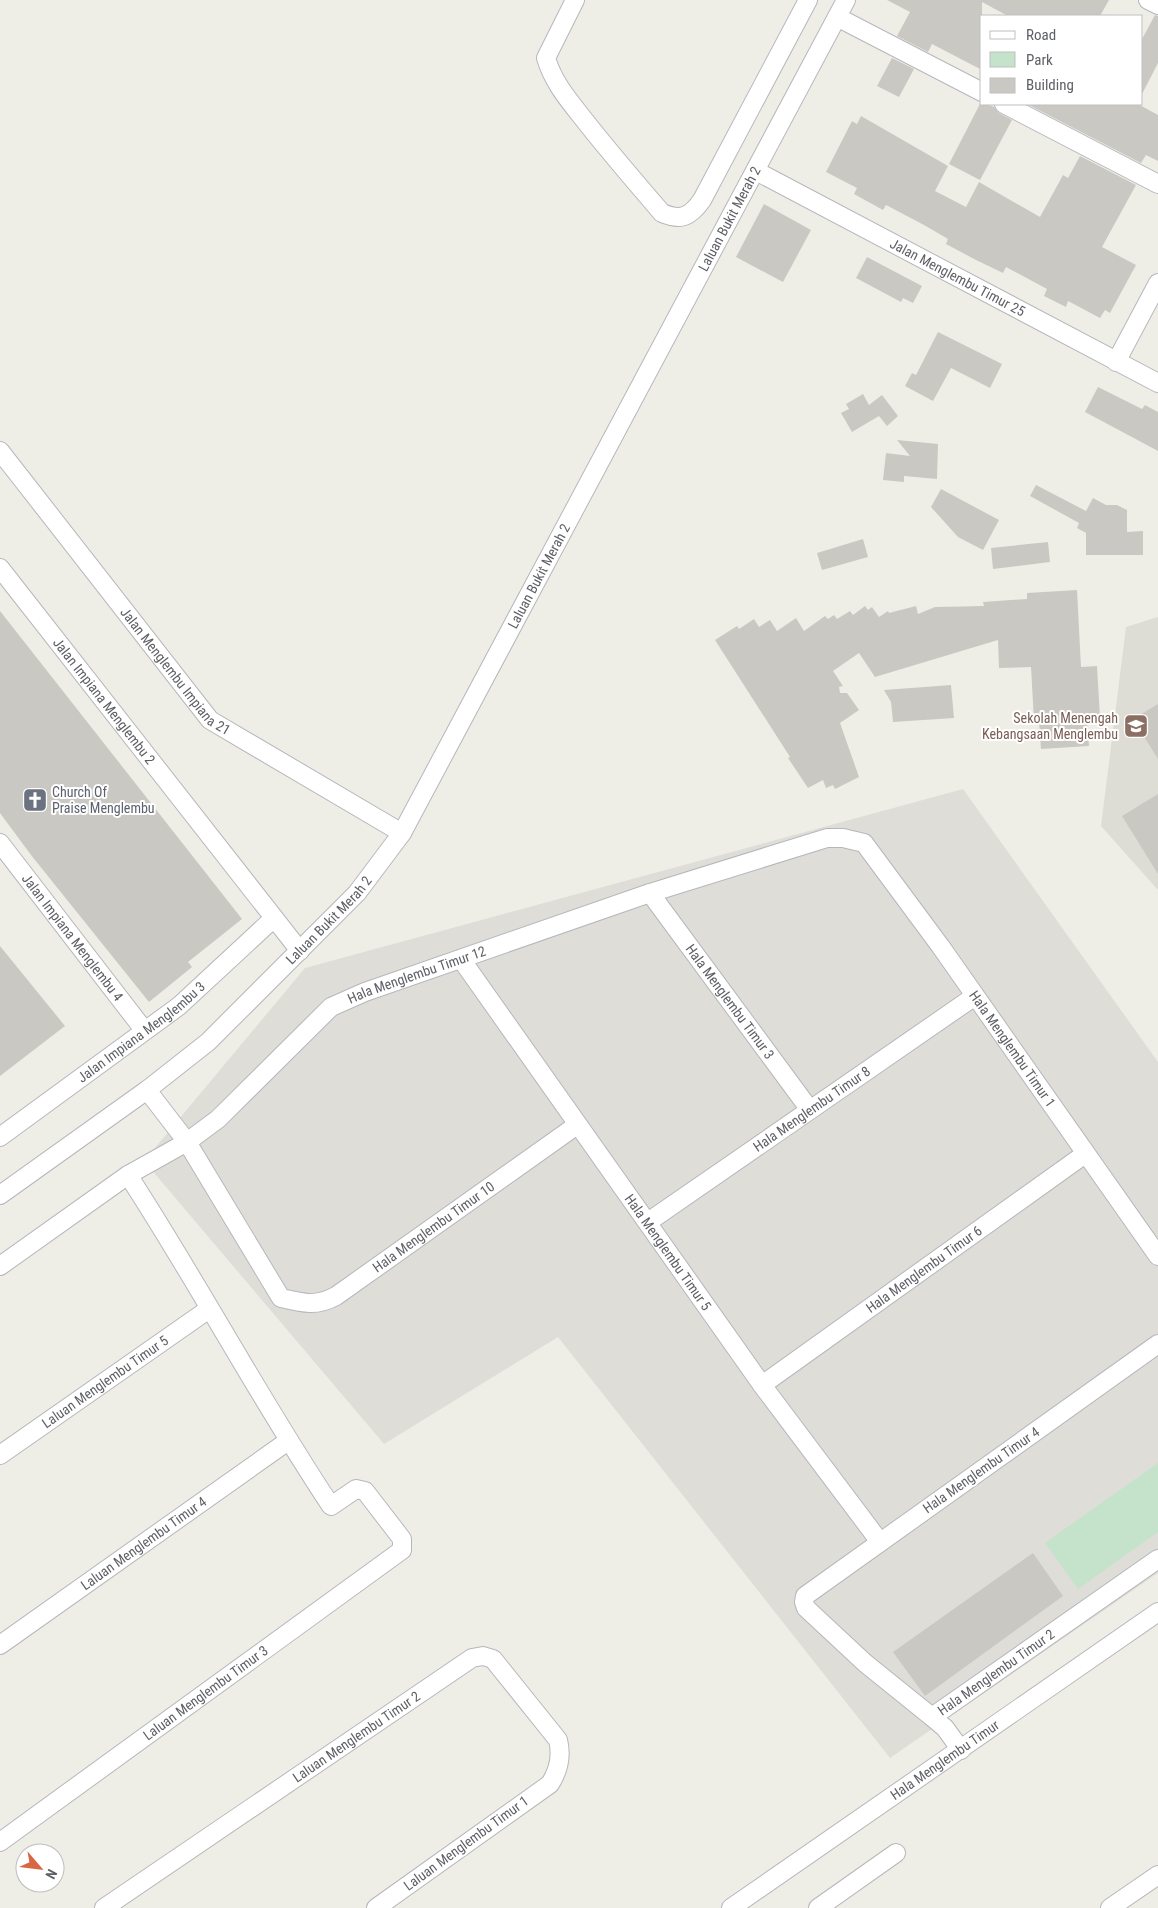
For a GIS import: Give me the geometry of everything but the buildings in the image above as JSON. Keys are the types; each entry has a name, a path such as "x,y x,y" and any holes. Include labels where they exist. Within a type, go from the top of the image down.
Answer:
{"street":[{"path":"575,0 546,58 549,69 556,84 607,148 662,213 675,218 687,216 695,210 702,200 808,0"},
{"name":"Laluan Bukit Merah 2","path":"0,1194 147,1090 208,1042 357,893 402,833 846,0"},
{"path":"1148,0 1158,5"},
{"path":"837,17 980,91"},
{"path":"1006,105 1158,184"},
{"name":"Jalan Menglembu Timur 25","path":"756,172 1158,383"},
{"path":"1116,362 1158,283"},
{"name":"Jalan Menglembu Impiana 21","path":"0,451 210,720 402,833"},
{"name":"Jalan Impiana Menglembu 2","path":"0,568 300,951"},
{"name":"Hala Menglembu Timur 12","path":"0,1266 128,1175 187,1142 218,1119 331,1008 365,992 650,893 827,838 843,838 864,843"},
{"name":"Jalan Impiana Menglembu 4","path":"0,843 144,1030"},
{"name":"Hala Menglembu Timur 1","path":"864,843 975,996 1158,1256"},
{"name":"Hala Menglembu Timur 3","path":"650,893 810,1110"},
{"name":"Jalan Impiana Menglembu 3","path":"0,1137 179,1006 274,918"},
{"name":"Hala Menglembu Timur 5","path":"461,959 762,1385 880,1542"},
{"name":"Hala Menglembu Timur 8","path":"648,1222 975,996"},
{"path":"147,1090 187,1142"},
{"name":"Hala Menglembu Timur 10","path":"187,1142 281,1298 304,1304 323,1303 336,1296 577,1124"},
{"name":"Hala Menglembu Timur 6","path":"762,1385 1085,1154"},
{"path":"128,1175 172,1242 209,1309 288,1441"},
{"name":"Laluan Menglembu Timur 5","path":"0,1455 209,1309"},
{"name":"Hala Menglembu Timur 4","path":"806,1596 1158,1344"},
{"name":"Laluan Menglembu Timur 3","path":"0,1842 395,1557 402,1550 402,1539 366,1491 356,1489 331,1506 288,1441"},
{"name":"Laluan Menglembu Timur 4","path":"0,1645 288,1441"},
{"name":"Hala Menglembu Timur 2","path":"806,1596 804,1602 806,1608 865,1663 932,1718 1158,1559"},
{"name":"Hala Menglembu Timur","path":"732,1908 1158,1612"},
{"name":"Laluan Menglembu Timur 2","path":"104,1908 472,1658 483,1656 493,1659 558,1740 560,1750 554,1777"},
{"path":"932,1718 945,1728 961,1750"},
{"name":"Laluan Menglembu Timur 1","path":"376,1908 550,1784 554,1777"},
{"path":"818,1908 896,1853"},
{"path":"1110,1908 1158,1875"}],"shaded area":[{"name":"Sekolah Menengah Kebangsaan Menglembu","path":"1158,617 1158,890 1101,826 1126,627"},
{"path":"963,789 1158,1062 1158,1573 890,1758 558,1337 384,1444 144,1161 305,968"}],"green space":[{"path":"1158,1463 1158,1532 1078,1589 1045,1543"}],"place":[{"name":"Sekolah Menengah Kebangsaan Menglembu","path":"1136,726"},
{"name":"Church Of Praise Menglembu","path":"35,800"}]}
